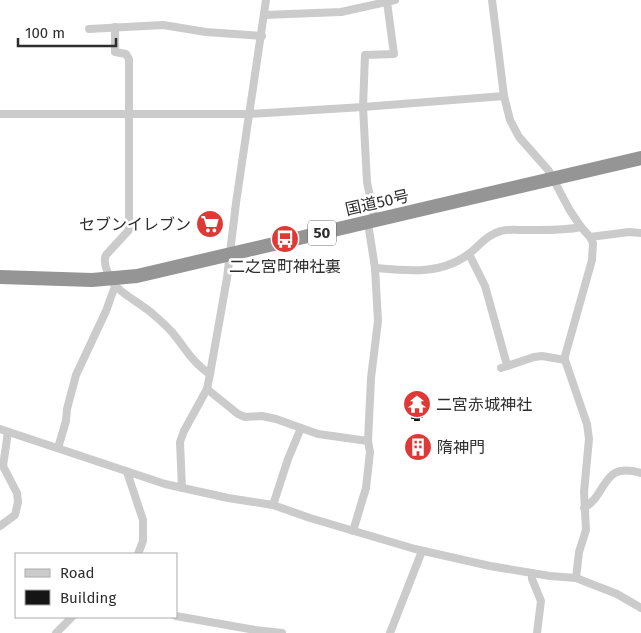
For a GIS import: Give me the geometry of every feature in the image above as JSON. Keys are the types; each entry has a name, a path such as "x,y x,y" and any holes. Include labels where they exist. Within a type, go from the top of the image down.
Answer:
{"highway":[{"name":"国道50号","path":"0,277 113,282 372,222 552,177 641,158"}],"street":[{"path":"182,488 180,442 207,389 210,374 227,278 266,0"},
{"path":"492,0 504,96 510,120 516,131 552,177 569,209 590,237 592,243 592,260 565,360 589,432 584,492 586,530 579,552 576,578"},
{"path":"264,15 341,12 391,1 394,54 365,55 363,107 378,321 371,378 368,441 370,452 366,488 353,532"},
{"path":"89,29 163,25 206,32 262,36"},
{"path":"115,27 115,52 126,54 129,57 128,230 104,258 113,282 152,313 174,334 192,358 210,374"},
{"path":"0,114 249,114 504,96"},
{"path":"375,268 410,272 436,269 470,254 489,237 500,231 563,230 582,227"},
{"path":"590,237 629,232 641,233"},
{"path":"470,254 485,286 504,366 542,356 565,360"},
{"path":"58,448 76,375 106,312 113,282"},
{"path":"207,389 238,414 245,417 262,416 318,434 368,441"},
{"path":"273,505 288,459 301,428"},
{"path":"0,429 165,484 228,498 273,505 353,532 422,551 490,566 576,578 617,594 641,608"},
{"path":"0,526 15,515 18,502 17,493 3,466 8,432"},
{"path":"584,508 591,503 613,473 630,470 641,473"},
{"path":"127,472 143,520 143,541 138,553"},
{"path":"390,633 422,551"},
{"path":"532,573 532,579 541,601 537,633"},
{"path":"178,616 282,633"},
{"path":"56,633 71,618"}],"building":[{"name":"二宮赤城神社","path":"413,398 421,398 423,418 420,418 420,421 411,419"}],"place":[{"name":"セブンイレブン","path":"210,224"},
{"name":"二之宮町神社裏","path":"285,239"},
{"name":"二宮赤城神社","path":"417,404"},
{"name":"隋神門","path":"418,447"}]}
